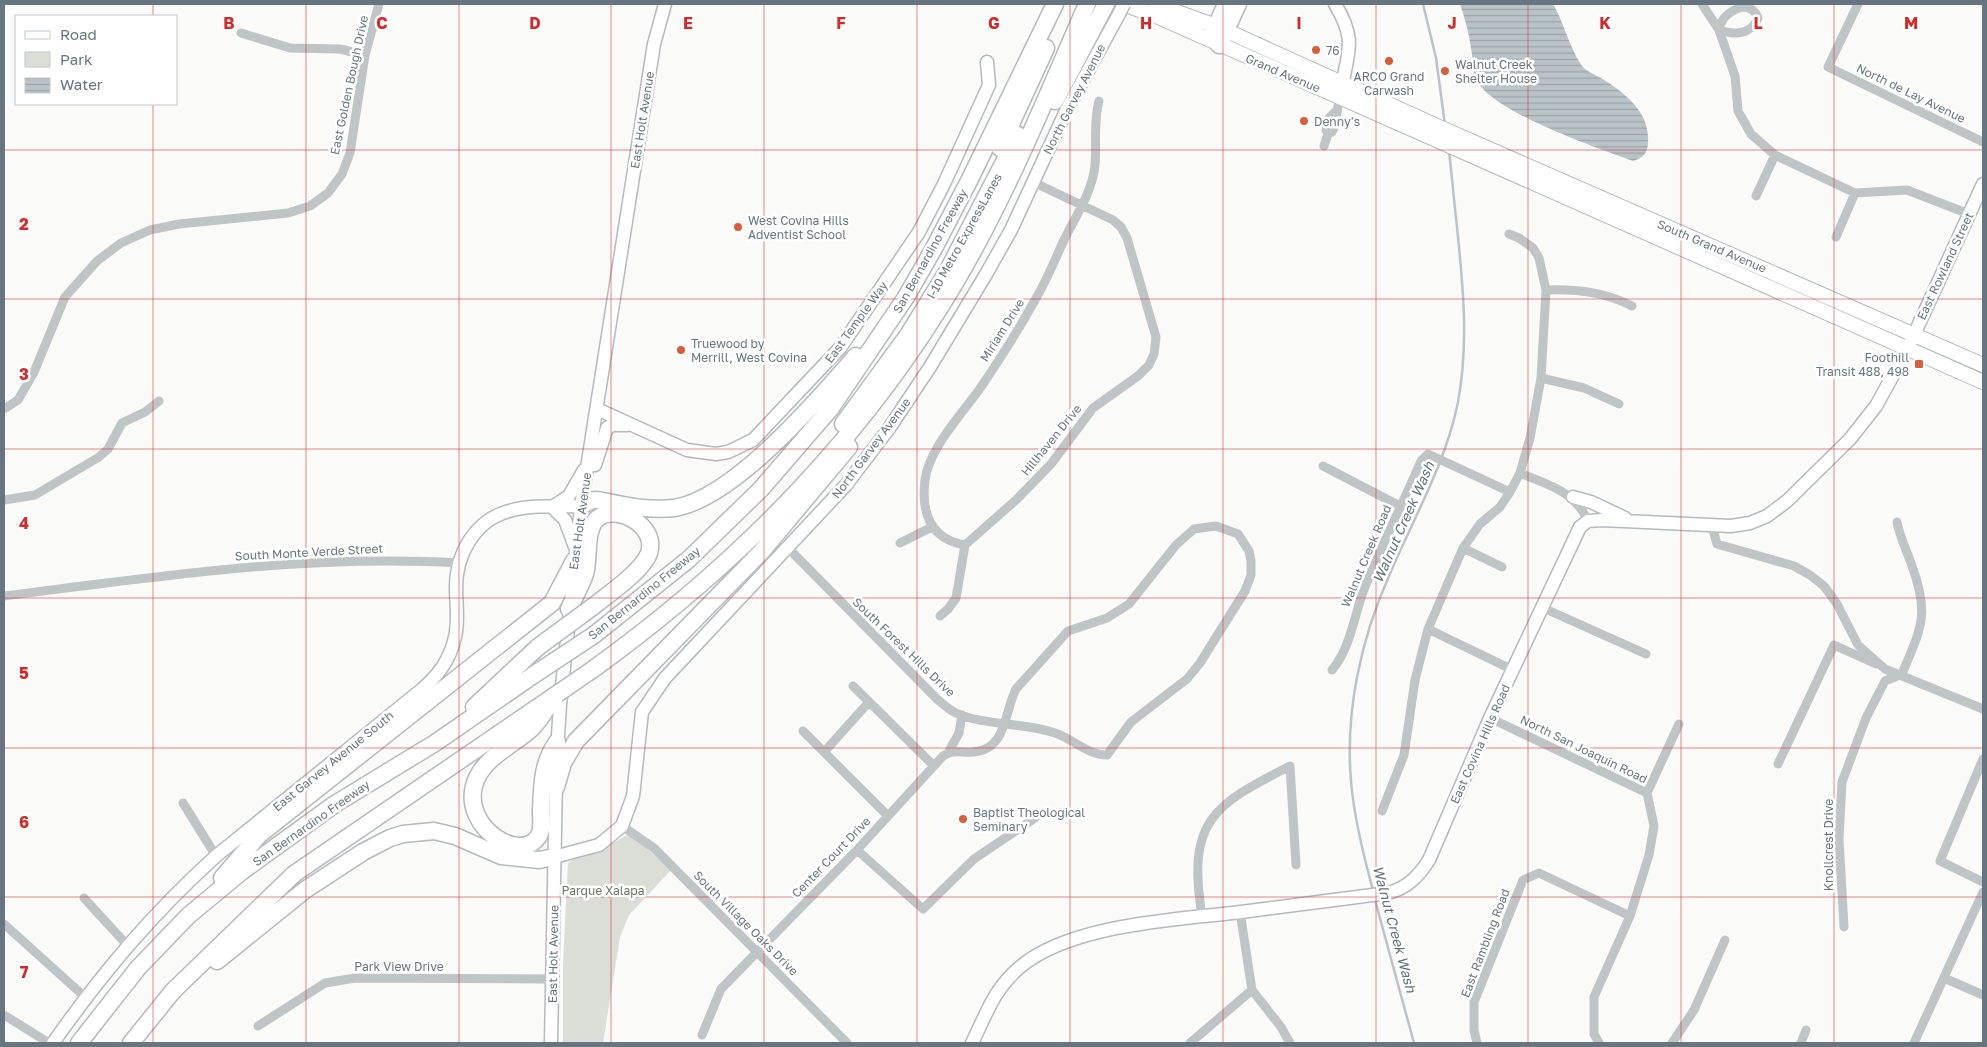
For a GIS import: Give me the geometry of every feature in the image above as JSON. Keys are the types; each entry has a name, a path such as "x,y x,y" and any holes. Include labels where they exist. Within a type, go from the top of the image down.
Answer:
{"highway":[{"name":"I-10 Metro ExpressLanes","path":"768,480 788,471 823,432 858,386 928,284 986,177 1067,4"},
{"name":"I-10 Metro ExpressLanes","path":"789,500 795,478 841,426 876,381 947,272 1019,133 1078,4"},
{"path":"132,1043 173,991 294,874 632,641 742,548 789,500 872,406 945,300 1005,188 1087,4"},
{"path":"1218,36 1226,4"},
{"path":"1218,36 1238,4"},
{"name":"San Bernardino Freeway","path":"79,1043 138,968 188,916 241,872 335,804 435,743 594,635 689,559 768,480 831,408 906,297 969,181 1052,7"},
{"path":"1035,123 1056,100 1115,7"},
{"path":"582,499 659,510 681,507 709,496 752,462 829,388 906,297"},
{"path":"556,788 563,763 576,741 762,551 854,441 872,406"},
{"path":"435,743 538,647 624,581 648,555 650,546 648,533 640,523 618,516 607,515 598,519 591,529 585,573 569,609"},
{"path":"188,916 259,835 552,603 575,555"},
{"path":"557,694 530,730 481,770 474,786 472,802 476,818 485,830 501,841 525,844 538,837 541,827 542,790 547,756 557,742"},
{"path":"132,1043 221,957 277,912 356,856 390,838 403,834 434,831 455,836 507,857 539,860 554,857"}],"main road":[{"name":"Grand Avenue","path":"1155,4 1340,98 1448,138"},
{"name":"Grand Avenue","path":"1115,7 1218,36 1342,82 1448,138"},
{"name":"South Grand Avenue","path":"1448,138 1983,365"},
{"name":"South Grand Avenue","path":"1448,138 1983,382"}],"street":[{"name":"East Golden Bough Drive","path":"4,409 18,400 34,372 65,297 97,261 122,243 150,230 179,224 288,213 310,206 328,192 342,174 350,153 366,55 379,4"},
{"name":"East Holt Avenue","path":"551,1043 554,978 554,857 557,742 569,609 582,499 654,44 665,4"},
{"path":"1324,146 1328,134 1332,132 1337,122 1335,112 1340,98 1350,51 1349,35 1335,4"},
{"path":"1702,4 1719,30 1735,76 1738,111 1750,134 1776,155 1855,193 1907,190 1969,214"},
{"name":"North de Lay Avenue","path":"1858,4 1828,67 1983,142"},
{"name":"North Garvey Avenue","path":"622,826 633,796 642,712 665,678 846,485 890,427 925,375 985,276 1033,182 1115,7"},
{"path":"241,34 290,48 340,49 366,55"},
{"name":"East Temple Way","path":"597,409 687,450 716,454 728,452 753,440 778,416 840,348 919,232 951,170 989,85 987,62"},
{"name":"Miriam Drive","path":"932,527 925,503 925,480 932,458 983,384 1036,299 1081,205 1092,180 1095,165 1095,118 1099,101"},
{"path":"1756,196 1776,155"},
{"name":"Hillhaven Drive","path":"965,545 1016,500 1044,471 1093,408 1138,376 1149,365 1154,354 1156,337 1127,238 1121,227 1113,220 1033,182"},
{"name":"East Rowland Street","path":"1908,348 1983,184"},
{"path":"1836,237 1855,193"},
{"path":"1382,811 1404,755 1415,680 1428,629 1462,548 1480,524 1500,507 1510,492 1520,473 1530,438 1541,378 1546,290 1539,258 1533,248 1519,238 1509,234"},
{"path":"1546,290 1566,290 1607,295 1632,306"},
{"path":"1573,497 1580,504 1588,521 1629,520 1712,526 1750,523 1767,516 1794,495 1850,439 1872,411 1908,348"},
{"path":"1541,378 1584,388 1620,404"},
{"path":"4,500 35,495 84,466 108,448 122,423 145,412 159,401"},
{"path":"582,499 591,479 607,428 612,425 634,426"},
{"name":"Walnut Creek Road","path":"1332,670 1341,657 1364,591 1400,506 1421,461 1428,454 1442,458 1510,492"},
{"path":"575,555 565,520 552,507 569,496 588,462"},
{"path":"1323,466 1400,506"},
{"path":"1520,473 1629,520"},
{"name":"East Garvey Avenue South","path":"53,1043 85,997 167,901 216,856 420,691 440,672 447,660 456,635 456,581 459,563 474,534 490,519 511,510 552,507 582,499"},
{"name":"East Covina Hills Road","path":"972,1043 996,992 1020,966 1042,951 1066,940 1094,933 1202,916 1396,891 1420,875 1429,860 1490,718 1574,537 1580,527 1588,521"},
{"path":"1897,522 1899,535 1921,591 1923,612 1918,633 1902,674"},
{"name":"South Forest Hills Drive","path":"788,548 937,699 962,715 1004,726 1056,733 1098,755 1107,755 1131,722 1172,692 1191,674 1245,591 1251,576 1251,561 1249,551 1238,534 1216,526 1194,529 1176,545 1129,604 1107,618 1068,631 1016,689 1004,726"},
{"path":"1712,526 1717,544 1794,566 1824,586 1837,604 1858,645 1885,669"},
{"path":"900,543 932,527 938,535 950,542 965,545 956,598 940,616"},
{"path":"1462,548 1502,566"},
{"name":"South Monte Verde Street","path":"4,596 239,568 308,563 421,561 459,563"},
{"path":"1542,607 1646,654"},
{"path":"1428,629 1513,670"},
{"path":"1778,764 1834,646 1983,709"},
{"name":"Knollcrest Drive","path":"1844,927 1839,839 1842,782 1866,718 1885,681 1902,674"},
{"path":"853,686 934,766"},
{"path":"824,752 869,702"},
{"name":"Center Court Drive","path":"702,1035 720,989 756,950 857,850 949,751 960,733 962,715"},
{"name":"North San Joaquin Road","path":"1490,718 1647,793 1654,826 1649,855 1630,916 1594,997 1594,1034 1599,1043"},
{"path":"1647,793 1679,724"},
{"path":"949,751 973,752 989,748 996,742 1004,726"},
{"path":"803,731 888,816"},
{"path":"1983,759 1940,861 1983,882"},
{"path":"1202,916 1196,880 1199,846 1216,812 1243,790 1290,766 1296,866"},
{"path":"183,803 216,856"},
{"path":"857,850 923,909 974,859 1035,818"},
{"path":"554,857 599,844 622,826"},
{"name":"South Village Oaks Drive","path":"622,826 654,848 847,1043"},
{"name":"East Rambling Road","path":"1477,1043 1474,1030 1474,1002 1523,880 1539,873 1630,916"},
{"path":"1914,1043 1983,892"},
{"path":"84,898 127,946"},
{"path":"1240,912 1252,990 1281,1027 1290,1043"},
{"path":"4,924 85,997"},
{"path":"1672,1043 1694,1010 1725,940"},
{"name":"Park View Drive","path":"258,1026 325,983 354,978 554,978"},
{"path":"1944,978 1983,995"},
{"path":"1190,1043 1252,990"},
{"path":"4,1016 49,1043"},
{"path":"1801,1043 1806,1030"}],"green space":[{"name":"Parque Xalapa","path":"627,835 641,843 670,871 629,915 620,937 603,1043 561,1043 563,1041 563,963 568,863 574,859 598,852"}],"water":[{"path":"1460,4 1553,4 1581,64 1585,69 1627,97 1645,121 1648,131 1648,146 1644,155 1633,161 1547,128 1501,104 1485,91 1476,79 1469,37"}],"waterway":[{"name":"Walnut Creek Wash","path":"1423,4 1436,58 1445,125"},
{"name":"Walnut Creek Wash","path":"1373,890 1359,836 1352,795 1350,728 1357,676 1370,625 1389,576 1446,447 1458,402 1463,358 1464,314 1449,151"},
{"name":"Walnut Creek Wash","path":"1375,900 1414,1043"}],"place":[{"name":"76","path":"1316,50"},
{"name":"ARCO Grand Carwash","path":"1389,61"},
{"name":"Walnut Creek Shelter House","path":"1445,71"},
{"name":"Denny's","path":"1304,121"},
{"name":"West Covina Hills Adventist School","path":"738,227"},
{"name":"Truewood by Merrill, West Covina","path":"681,350"},
{"name":"Foothill Transit 488, 498","path":"1919,364"},
{"name":"Baptist Theological Seminary","path":"963,819"}]}
